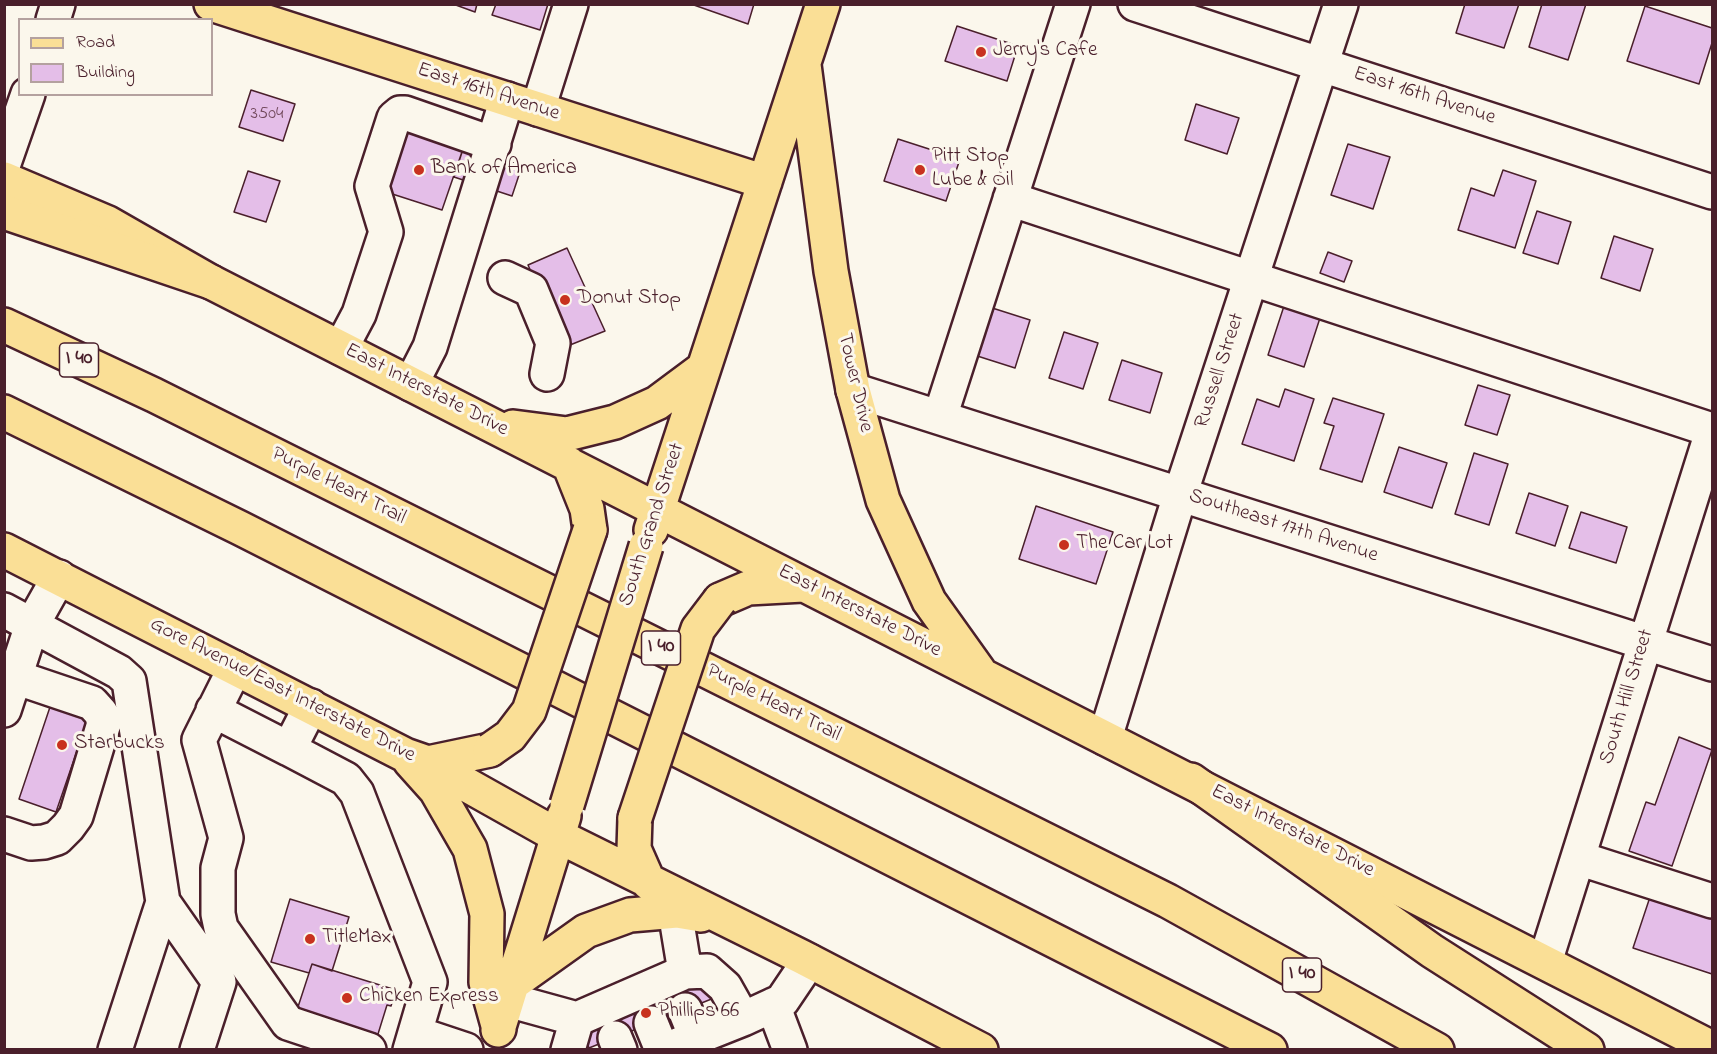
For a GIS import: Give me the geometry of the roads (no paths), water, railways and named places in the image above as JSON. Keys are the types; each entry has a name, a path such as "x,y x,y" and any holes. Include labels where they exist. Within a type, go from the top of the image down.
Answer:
{"main road":[{"name":"East 16th Avenue","path":"211,4 765,182"},
{"name":"South Grand Street","path":"503,1016 646,546 824,4"},
{"name":"Tower Drive","path":"804,64 831,271 853,390 883,500 929,601 982,675"},
{"name":"East Interstate Drive","path":"4,179 108,223 211,282 1713,1048"},
{"path":"4,212 211,282"},
{"name":"Purple Heart Trail","path":"4,325 154,395 1157,896 1437,1050"},
{"path":"490,424 567,434 615,422 657,403 704,368"},
{"path":"4,412 208,512 1270,1050"},
{"path":"569,464 587,508 590,531 529,711 510,736 490,750 417,759 470,849 486,914 486,982 503,1016 586,931 630,915 675,911 723,919"},
{"name":"Gore Avenue/East Interstate Drive","path":"4,550 417,759 558,836"},
{"path":"649,883 634,849 635,818 698,629 720,600 748,588 805,585"},
{"path":"1191,780 1432,951 1587,1050"},
{"path":"558,836 981,1050"}],"street":[{"path":"411,384 430,347 494,144 523,104 572,4"},
{"path":"940,417 1072,4"},
{"name":"East 16th Avenue","path":"1135,4 1713,192"},
{"name":"Russell Street","path":"1105,738 1180,495 1341,4"},
{"path":"341,348 358,314 386,232 372,186 394,118 414,99 423,73"},
{"path":"4,163 27,96"},
{"path":"400,113 494,144"},
{"path":"1010,199 1713,431"},
{"path":"505,278 531,290 553,343 547,374"},
{"name":"Southeast 17th Avenue","path":"853,390 1713,664"},
{"name":"South Hill Street","path":"1545,962 1713,431"},
{"path":"4,710 15,677 18,618 59,577"},
{"path":"18,618 119,672 129,681 163,902 219,982 197,1050"},
{"path":"235,668 199,740 226,838 218,868 218,914 221,928 288,1023 369,1050"},
{"path":"4,834 31,843 44,842 57,838 68,827 76,816 104,723 101,713 92,703 15,677"},
{"path":"289,749 311,706"},
{"path":"213,711 346,780 357,793 430,982 412,1041 466,1050"},
{"path":"1578,858 1713,901"},
{"path":"115,1050 163,902"},
{"path":"675,911 683,997"},
{"path":"683,997 743,1019 782,1001 809,961"},
{"path":"503,1016 598,1030 652,1023 683,997 707,971 725,987 743,1019"},
{"path":"652,1023 683,997"},
{"path":"773,1005 790,1050"}],"place":[{"name":"Jerry's Cafe","path":"981,52"},
{"name":"Bank of America","path":"419,170"},
{"name":"Pitt Stop Lube & Oil","path":"920,170"},
{"name":"Donut Stop","path":"565,300"},
{"name":"The Car Lot","path":"1064,545"},
{"name":"Starbucks","path":"62,745"},
{"name":"TitleMax","path":"310,939"},
{"name":"Chicken Express","path":"347,998"},
{"name":"Phillips 66","path":"646,1013"}]}
